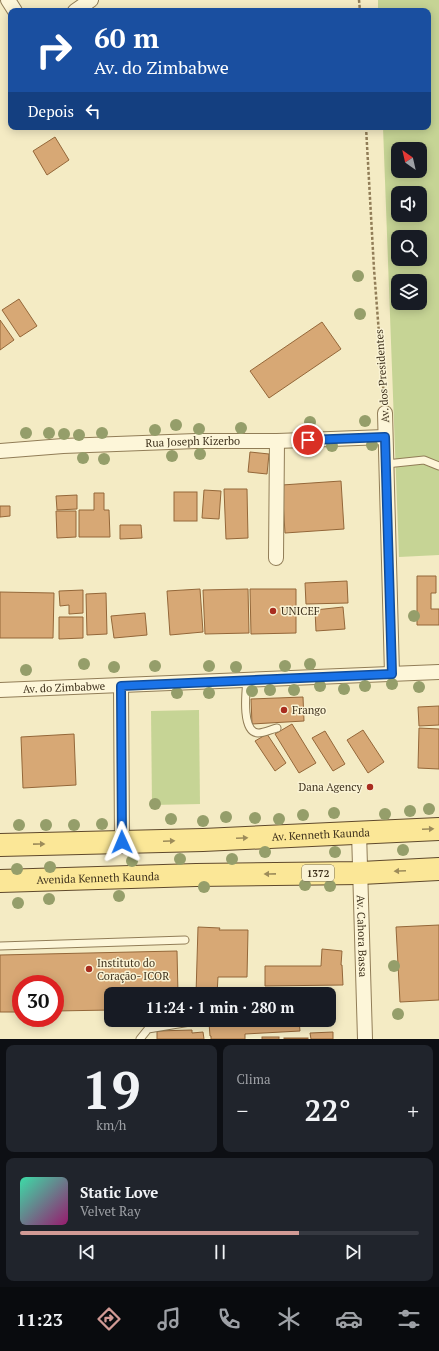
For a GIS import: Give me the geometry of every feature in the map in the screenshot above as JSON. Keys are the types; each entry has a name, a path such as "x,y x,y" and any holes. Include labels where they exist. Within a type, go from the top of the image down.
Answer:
{"main road":[{"name":"Av. Kenneth Kaunda","path":"122,842 203,840 439,829"},
{"path":"0,845 122,842"},
{"name":"1372","path":"361,873 439,869"},
{"name":"Avenida Kenneth Kaunda","path":"0,881 196,875 361,873"}],"street":[{"path":"79,8 91,0"},
{"name":"Av. dos Presidentes","path":"385,413 392,674"},
{"name":"Rua Joseph Kizerbo","path":"0,451 63,446 196,441 277,441 385,437"},
{"path":"276,558 277,441"},
{"name":"Av. do Zimbabwe","path":"0,690 439,672"},
{"path":"121,686 122,842"},
{"name":"Av. Cahora Bassa","path":"359,832 365,1039"}],"lane":[{"path":"386,464 424,460 439,466"},
{"path":"247,680 245,706 248,723 252,730 258,733 277,728"},
{"path":"0,946 185,940"},
{"path":"140,1039 148,1029 160,1027"}],"path":[{"name":"Av. dos Presidentes","path":"366,130 374,269 385,413"}],"green space":[{"path":"378,0 439,0 439,555 399,557 383,130 431,130 431,8 378,8"},
{"path":"199,710 200,804 152,805 151,711"}],"building":[{"path":"55,137 69,160 47,175 33,151"},
{"path":"19,299 37,326 20,337 2,310"},
{"path":"0,320 14,340 0,350"},
{"path":"322,322 341,349 269,398 250,371"},
{"path":"250,452 269,454 267,474 248,472"},
{"path":"341,481 344,529 285,533 282,485"},
{"path":"224,489 247,489 248,538 226,539"},
{"path":"204,490 221,491 219,519 202,518"},
{"path":"174,492 197,492 197,521 174,521"},
{"path":"94,493 104,493 104,510 109,510 110,537 79,537 79,510 94,510"},
{"path":"77,495 77,509 57,510 56,496"},
{"path":"0,506 10,506 10,516 0,517"},
{"path":"56,511 76,511 76,537 57,538"},
{"path":"120,525 141,525 142,538 120,539"},
{"path":"417,576 436,576 436,593 431,593 431,609 439,609 439,625 417,625"},
{"path":"347,581 348,603 306,604 305,583"},
{"path":"200,589 203,632 170,635 167,591"},
{"path":"248,589 249,633 205,634 203,590"},
{"name":"UNICEF","path":"250,589 296,589 296,633 251,634"},
{"path":"83,590 83,613 69,614 69,605 60,606 59,591"},
{"path":"0,592 54,593 53,638 0,638"},
{"path":"106,593 107,634 87,635 86,594"},
{"path":"343,607 345,629 316,631 315,610"},
{"path":"145,613 147,635 114,638 111,616"},
{"path":"59,617 83,617 83,638 59,639"},
{"path":"303,697 304,721 252,724 251,699"},
{"path":"439,706 439,725 419,726 418,707"},
{"path":"292,724 316,763 299,773 275,734"},
{"path":"419,728 439,729 439,769 418,768"},
{"path":"363,730 384,762 368,773 347,740"},
{"path":"325,731 345,764 333,771 312,738"},
{"path":"74,734 76,785 23,788 21,737"},
{"path":"267,734 286,763 275,771 255,741"},
{"path":"439,925 439,1000 400,1002 396,927"},
{"path":"198,927 220,928 219,930 248,930 247,977 218,977 217,987 196,987"},
{"path":"322,949 342,951 341,965 343,985 265,986 265,966 321,966"},
{"name":"Instituto do Coração- ICOR","path":"177,951 178,987 104,987 104,1010 64,1011 64,975 12,975 12,1012 0,1012 0,955"},
{"path":"209,1027 300,1027 300,1031 245,1034 245,1039 211,1039"},
{"path":"192,1030 192,1033 203,1032 204,1039 157,1039 157,1031"},
{"path":"333,1032 333,1039 311,1039 310,1033"},
{"path":"262,1037 279,1037 279,1039 262,1039"},
{"path":"308,1038 308,1039 284,1039"}],"place":[{"name":"UNICEF","path":"273,611"},
{"name":"Frango","path":"284,710"},
{"name":"Dana Agency","path":"370,787"},
{"name":"Instituto do Coração- ICOR","path":"89,969"}],"route":[{"path":"122,842 121,686 392,674 385,437 308,440"}]}
